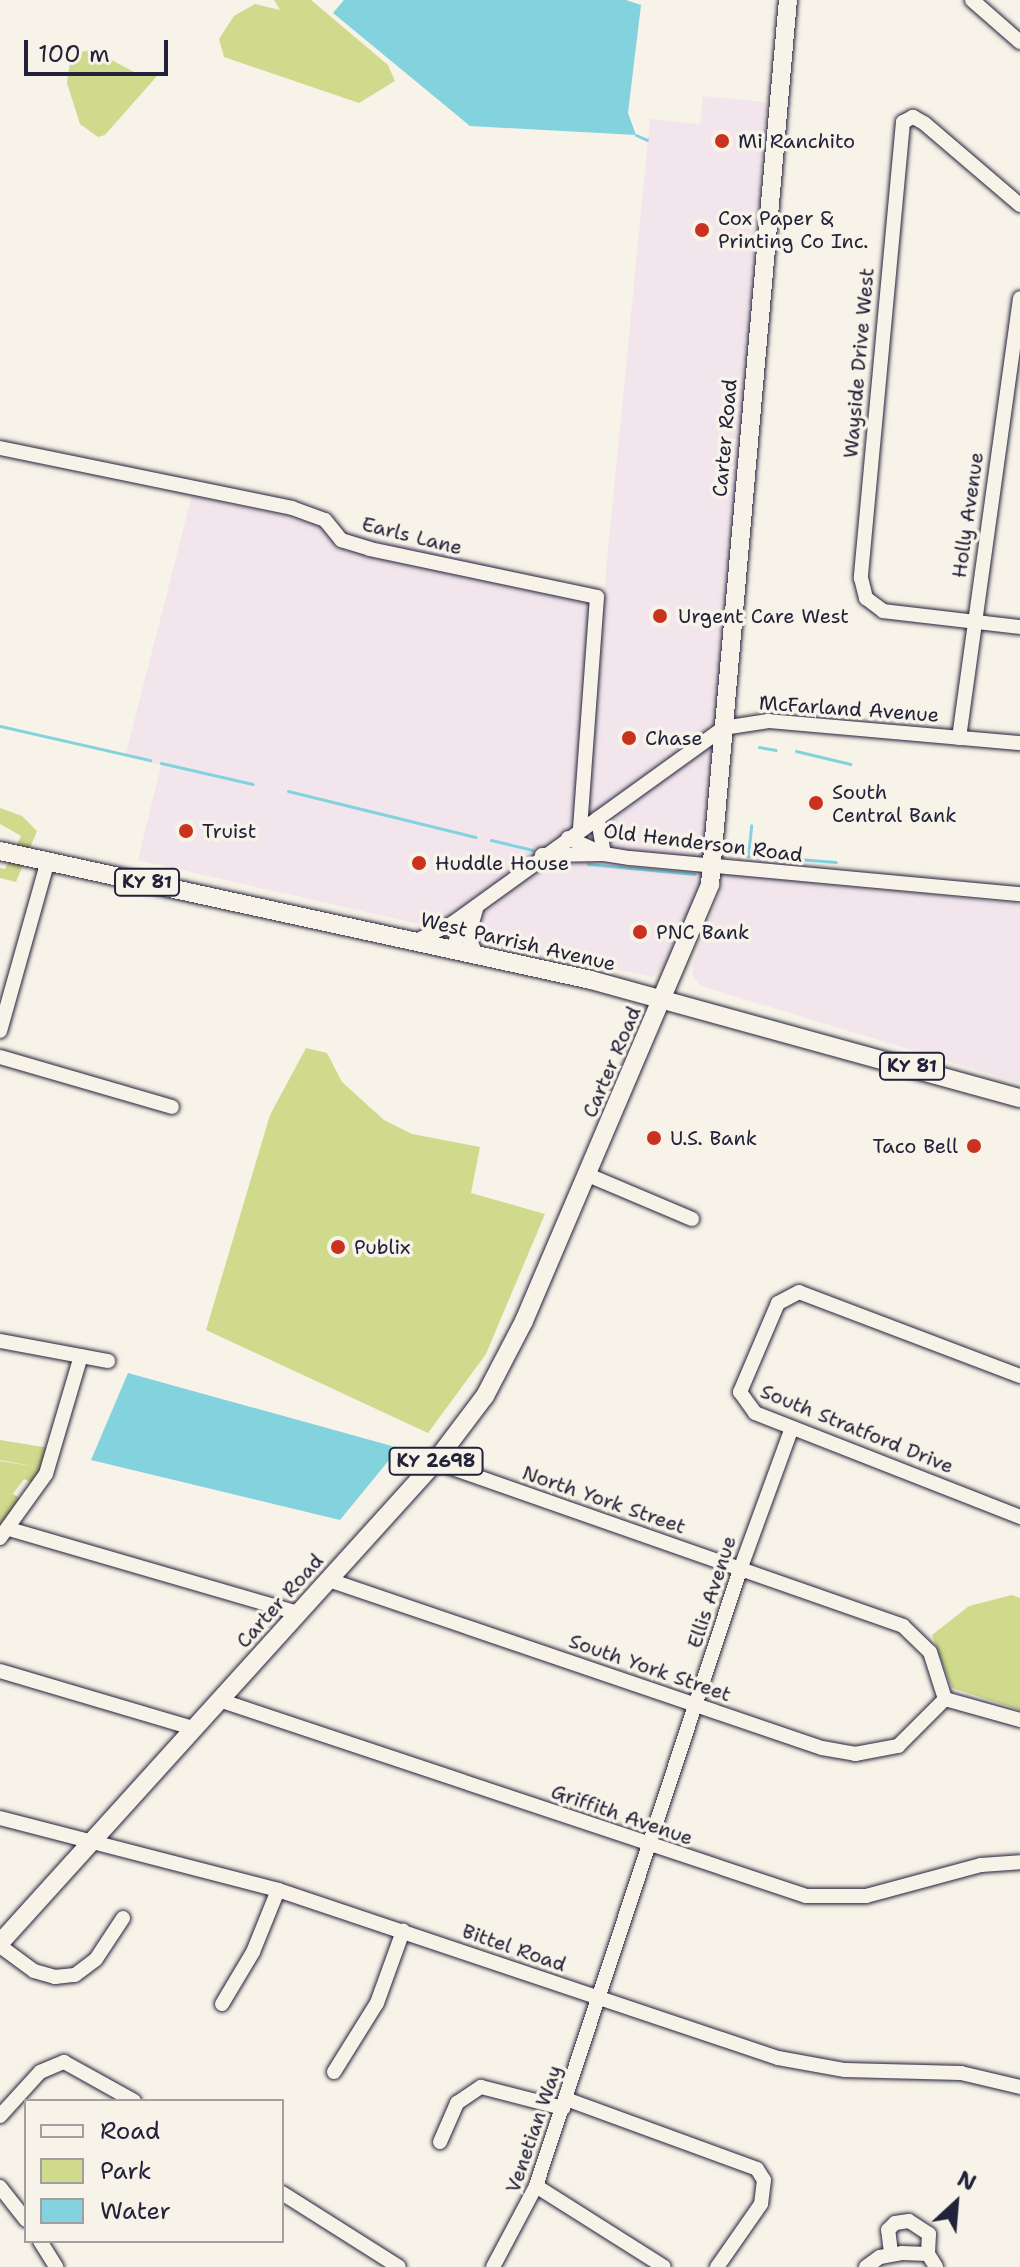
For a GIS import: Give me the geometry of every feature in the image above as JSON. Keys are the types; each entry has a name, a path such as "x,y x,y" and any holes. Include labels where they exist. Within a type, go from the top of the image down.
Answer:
{"main road":[{"name":"Carter Road","path":"0,1945 91,1839 435,1462 505,1362 663,998 715,867 723,728 788,0"},
{"name":"West Parrish Avenue","path":"0,851 476,954 663,998 1020,1098"}],"street":[{"path":"972,0 1020,42"},
{"path":"1008,31 1020,19"},
{"name":"Wayside Drive West","path":"973,623 883,611 862,589 903,122 913,117 924,123 1020,205"},
{"name":"Holly Avenue","path":"959,738 1020,298"},
{"name":"Earls Lane","path":"0,448 292,508 325,520 341,540 370,549 597,597 574,834"},
{"path":"973,623 1020,627"},
{"name":"McFarland Avenue","path":"574,834 723,728 768,721 1020,743"},
{"path":"542,855 604,854 598,819"},
{"path":"416,941 477,906 574,834"},
{"name":"Old Henderson Road","path":"574,834 604,854 1020,894"},
{"path":"0,1031 6,990 48,860"},
{"path":"452,949 477,906"},
{"path":"476,954 468,937 477,906"},
{"path":"0,1057 172,1107"},
{"path":"588,1175 692,1219"},
{"name":"South Stratford Drive","path":"1020,1376 799,1292 778,1303 742,1383 742,1401 755,1413 1020,1517"},
{"path":"0,1341 108,1361"},
{"path":"81,1356 46,1474 4,1534 298,1613"},
{"name":"Ellis Avenue","path":"599,1998 694,1705 792,1428"},
{"name":"North York Street","path":"435,1462 903,1626 930,1652 945,1699"},
{"name":"South York Street","path":"329,1580 694,1705 855,1754 898,1746 945,1699"},
{"path":"0,1671 193,1728"},
{"path":"945,1699 1020,1720"},
{"name":"Griffith Avenue","path":"219,1700 785,1891 827,1898 866,1896 981,1865 1020,1862"},
{"name":"Bittel Road","path":"0,1818 91,1839 278,1890 810,2066 961,2073 1020,2087"},
{"path":"222,2004 253,1952 278,1890"},
{"path":"0,1945 34,1971 55,1977 75,1975 96,1959 123,1918"},
{"path":"334,2072 377,2003 403,1931"},
{"name":"Venetian Way","path":"493,2267 536,2186 599,1998"},
{"path":"0,2116 40,2072 64,2062 130,2099"},
{"path":"440,2142 457,2103 481,2087 565,2103 757,2169 764,2194 717,2267"},
{"path":"536,2186 664,2267"},
{"path":"0,2187 24,2217"},
{"path":"284,2194 399,2267"},
{"path":"866,2267 891,2253 932,2260 929,2234 909,2221 895,2223 888,2230 891,2253"},
{"path":"42,2243 56,2267"}],"shaded area":[{"path":"703,96 767,102 709,851 703,881 668,964 651,977 138,860 161,765 125,757 192,495 604,592 650,119 700,124"},
{"path":"727,874 1020,904 1020,1083 701,986 692,974 693,964"}],"green space":[{"path":"274,0 311,0 388,65 395,81 359,103 224,57 219,39 234,16 255,4 280,10"},
{"path":"93,50 134,72 157,76 105,135 98,137 80,124 67,83 70,62 79,52"},
{"path":"0,808 22,816 37,831 16,882 0,878 0,868 5,869 21,836 0,824"},
{"path":"306,1048 327,1053 342,1082 384,1120 412,1134 480,1147 471,1193 545,1214 486,1354 428,1433 206,1330 270,1115"},
{"path":"0,1440 49,1448 34,1484 24,1479 13,1494 25,1501 0,1530 0,1461 38,1467 0,1460"},
{"path":"1012,1595 1020,1598 1020,1710 952,1688 932,1635 969,1606"}],"water":[{"path":"344,0 626,0 641,5 628,113 636,135 470,126 333,13"},
{"path":"128,1373 399,1448 340,1520 91,1460"}],"waterway":[{"path":"636,135 647,140"},
{"path":"0,726 150,760"},
{"path":"759,747 776,750"},
{"path":"796,751 850,764"},
{"path":"161,763 253,784"},
{"path":"288,791 475,837"},
{"path":"748,856 751,825"},
{"path":"491,840 533,850"},
{"path":"743,855 764,857"},
{"path":"786,858 836,862"},
{"path":"588,864 695,874"}],"place":[{"name":"Mi Ranchito","path":"722,141"},
{"name":"Cox Paper & Printing Co Inc.","path":"702,230"},
{"name":"Urgent Care West","path":"660,616"},
{"name":"Chase","path":"629,738"},
{"name":"South Central Bank","path":"816,803"},
{"name":"Truist","path":"186,831"},
{"name":"Huddle House","path":"419,863"},
{"name":"PNC Bank","path":"640,932"},
{"name":"U.S. Bank","path":"654,1138"},
{"name":"Taco Bell","path":"974,1146"},
{"name":"Publix","path":"338,1247"}]}
